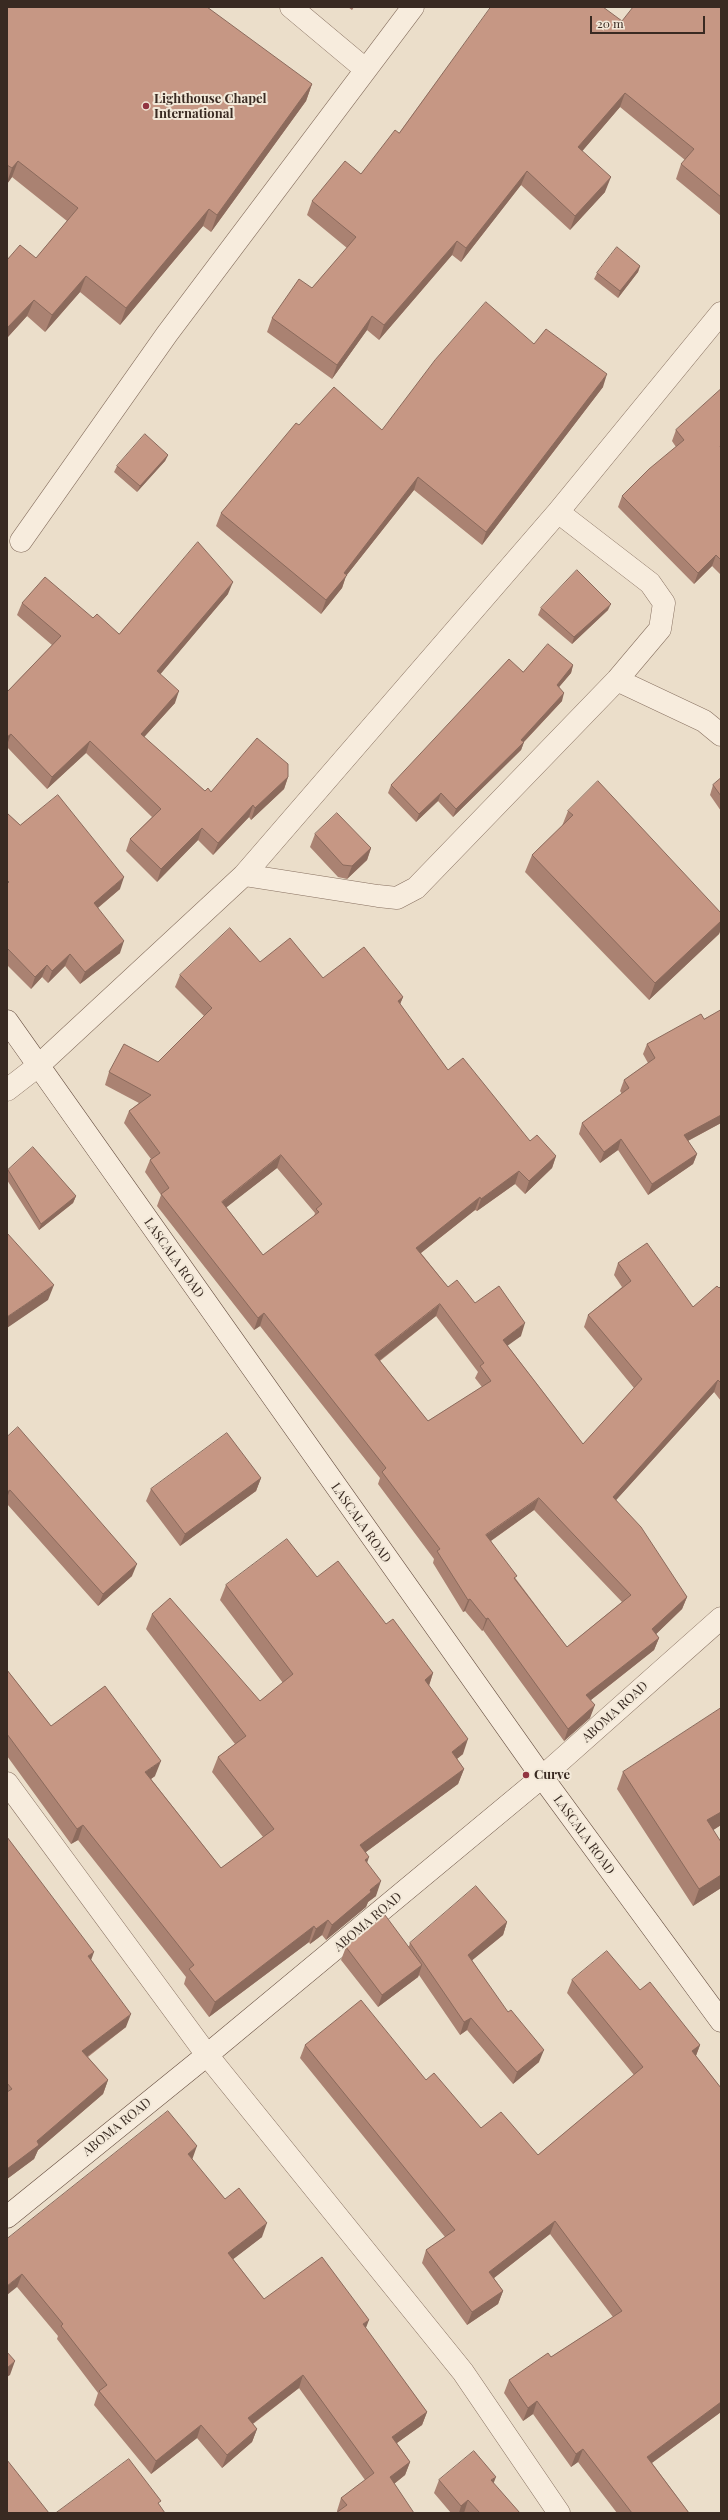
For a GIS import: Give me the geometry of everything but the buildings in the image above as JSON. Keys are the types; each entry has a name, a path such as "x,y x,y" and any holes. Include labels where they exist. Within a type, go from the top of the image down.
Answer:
{"street":[{"path":"291,7 365,69"},
{"path":"21,541 167,334 413,7"},
{"path":"7,1090 38,1066 244,876 558,512 721,313"},
{"path":"244,876 397,898 416,888 617,680 660,629 664,602 650,583 558,512"},
{"path":"617,680 704,721 721,735"},
{"name":"LASCALA ROAD","path":"7,1020 38,1066 542,1777 721,2021"},
{"name":"ABOMA ROAD","path":"7,2216 207,2055 542,1777 721,1618"},
{"path":"7,1783 207,2055 463,2372 559,2513"}],"place":[{"name":"Lighthouse Chapel International","path":"146,106"},
{"name":"Curve","path":"526,1775"}]}
